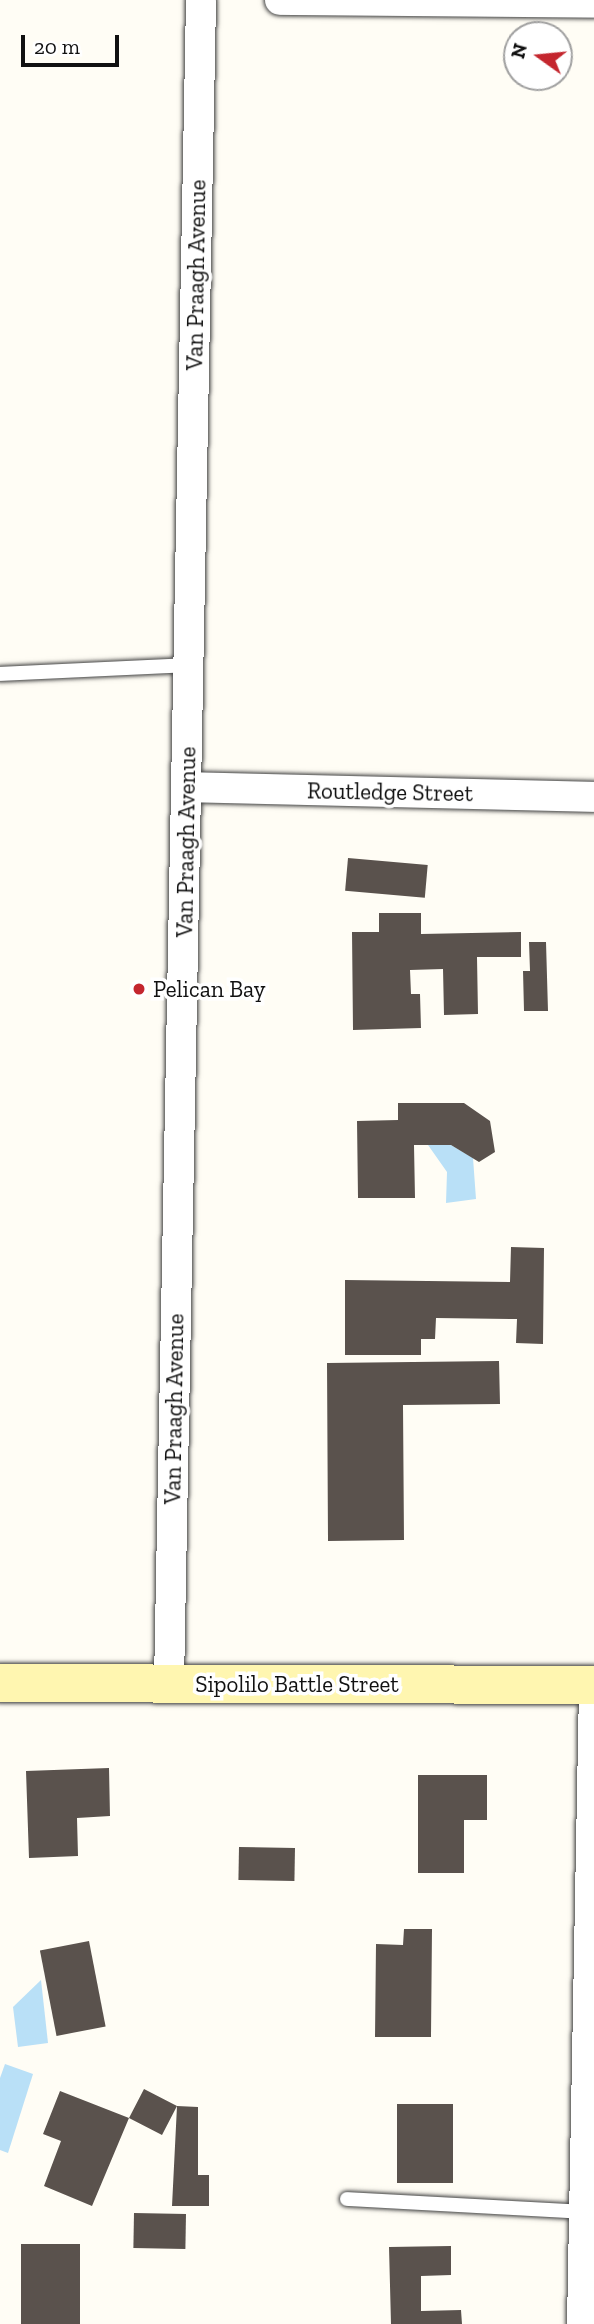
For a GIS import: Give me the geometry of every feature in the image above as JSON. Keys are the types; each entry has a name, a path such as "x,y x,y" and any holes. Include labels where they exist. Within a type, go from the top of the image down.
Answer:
{"main road":[{"name":"Sipolilo Battle Street","path":"0,1683 594,1685"}],"street":[{"name":"Van Praagh Avenue","path":"169,1684 201,0"},
{"path":"280,0 594,4"},
{"name":"Routledge Street","path":"187,787 594,797"},
{"path":"582,2324 594,1685"}],"lane":[{"path":"0,674 189,665"},
{"path":"347,2199 584,2212"}],"water":[{"path":"428,1145 451,1145 473,1158 476,1199 446,1203 447,1172"},
{"path":"41,1980 48,2043 18,2047 13,2007"},
{"path":"5,2064 33,2074 8,2153 0,2150 0,2078"}],"building":[{"path":"348,858 428,865 425,898 345,891"},
{"path":"379,913 421,913 421,934 521,932 521,957 477,957 478,1014 444,1015 443,969 410,970 411,994 420,994 421,1028 353,1030 352,932 379,932"},
{"path":"529,942 546,942 548,1011 524,1011 523,971 530,971"},
{"path":"398,1103 464,1103 490,1121 495,1152 479,1162 451,1145 414,1145 415,1198 358,1198 357,1121 398,1120"},
{"path":"511,1247 544,1248 543,1344 516,1343 517,1319 436,1318 435,1339 421,1339 421,1355 345,1355 345,1280 510,1282"},
{"path":"499,1361 500,1404 403,1405 404,1540 328,1541 327,1363"},
{"path":"109,1768 110,1816 77,1818 78,1856 29,1858 26,1771"},
{"path":"418,1775 487,1775 487,1820 464,1820 464,1873 418,1873"},
{"path":"239,1847 295,1848 294,1881 238,1880"},
{"path":"404,1929 432,1929 431,2037 375,2037 376,1944 403,1945"},
{"path":"89,1941 106,2026 57,2036 40,1951"},
{"path":"144,2089 177,2106 162,2135 129,2118"},
{"path":"60,2091 129,2118 92,2206 44,2186 61,2141 43,2134"},
{"path":"397,2104 453,2104 453,2183 397,2183"},
{"path":"177,2106 198,2107 198,2175 209,2175 209,2206 172,2206"},
{"path":"134,2213 186,2214 185,2249 133,2248"},
{"path":"21,2244 80,2244 80,2324 21,2324"},
{"path":"451,2246 451,2275 421,2276 421,2311 461,2310 462,2324 391,2324 389,2247"}],"place":[{"name":"Pelican Bay","path":"139,989"}]}
